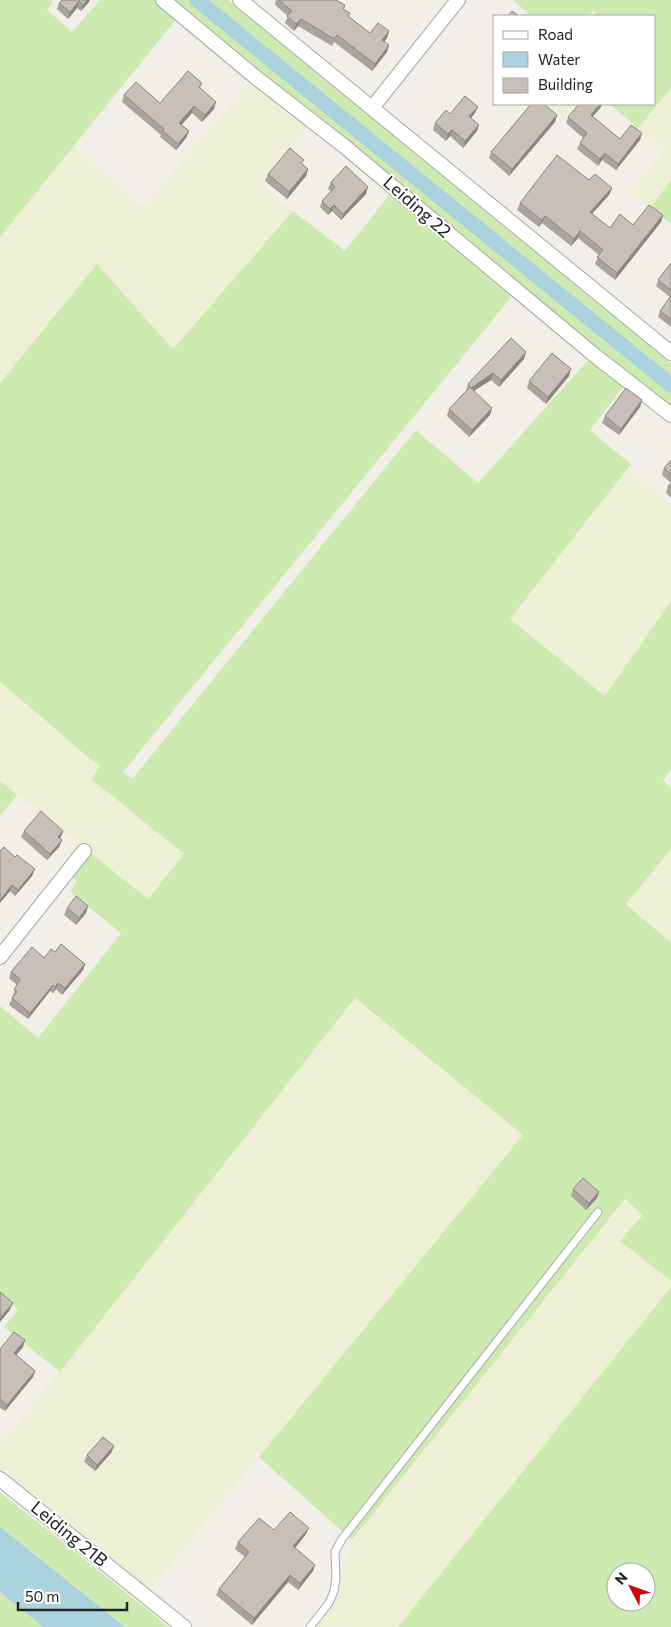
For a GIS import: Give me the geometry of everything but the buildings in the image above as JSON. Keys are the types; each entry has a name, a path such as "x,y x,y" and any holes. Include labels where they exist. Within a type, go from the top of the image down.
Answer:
{"street":[{"name":"Leiding 22","path":"163,0 254,76 344,146 593,354 671,415"},
{"path":"240,0 671,353"},
{"path":"372,108 458,0"},
{"path":"0,957 84,851"},
{"name":"Leiding 21B","path":"0,1478 184,1627"}],"lane":[{"path":"310,1627 326,1608 334,1591 336,1578 335,1552 342,1539 598,1212"}],"green space":[{"path":"0,0 50,0 53,2 47,10 72,32 100,0 157,0 178,17 0,237"},
{"path":"169,0 228,0 671,363 671,411"},
{"path":"513,0 671,0 671,88 638,128 611,105 656,105 656,15 597,15 593,11 590,15 530,15"},
{"path":"252,79 310,126 260,183 293,211 173,349 97,264 0,383 0,237 74,146 143,207"},
{"path":"671,88 671,180 650,208 630,193 662,152 638,128"},
{"path":"545,105 574,105 562,119"},
{"path":"671,180 671,224 650,208"},
{"path":"391,193 510,292 509,300 123,772 132,779 416,430 478,483 590,358 624,386 590,430 631,464 510,619 605,696 671,601 671,770 663,780 671,788 671,849 626,904 671,943 671,1281 620,1241 643,1215 625,1199 352,1540 259,1457 523,1135 355,998 60,1372 4,1327 18,1310 0,1294 0,1006 38,1038 121,933 70,892 77,881 70,875 88,851 148,899 184,854 91,779 100,767 0,682 0,383 97,264 173,349 293,211 345,251"},
{"path":"628,468 671,505 671,601 605,696 510,619"},
{"path":"0,682 100,767 91,779 184,854 148,899 0,781"},
{"path":"0,781 17,795 0,816"},
{"path":"671,849 671,943 626,904"},
{"path":"355,998 523,1135 149,1591 0,1471 0,1445"},
{"path":"625,1199 643,1215 621,1241 671,1281 671,1287 398,1627 316,1627 333,1607 352,1540"},
{"path":"671,1287 671,1627 398,1627"},
{"path":"0,1492 169,1627 125,1627 0,1527"},
{"path":"0,1592 43,1627 0,1627"}],"water":[{"path":"0,1527 125,1627 43,1627 0,1592"}],"waterway":[{"path":"197,0 671,385"}]}
